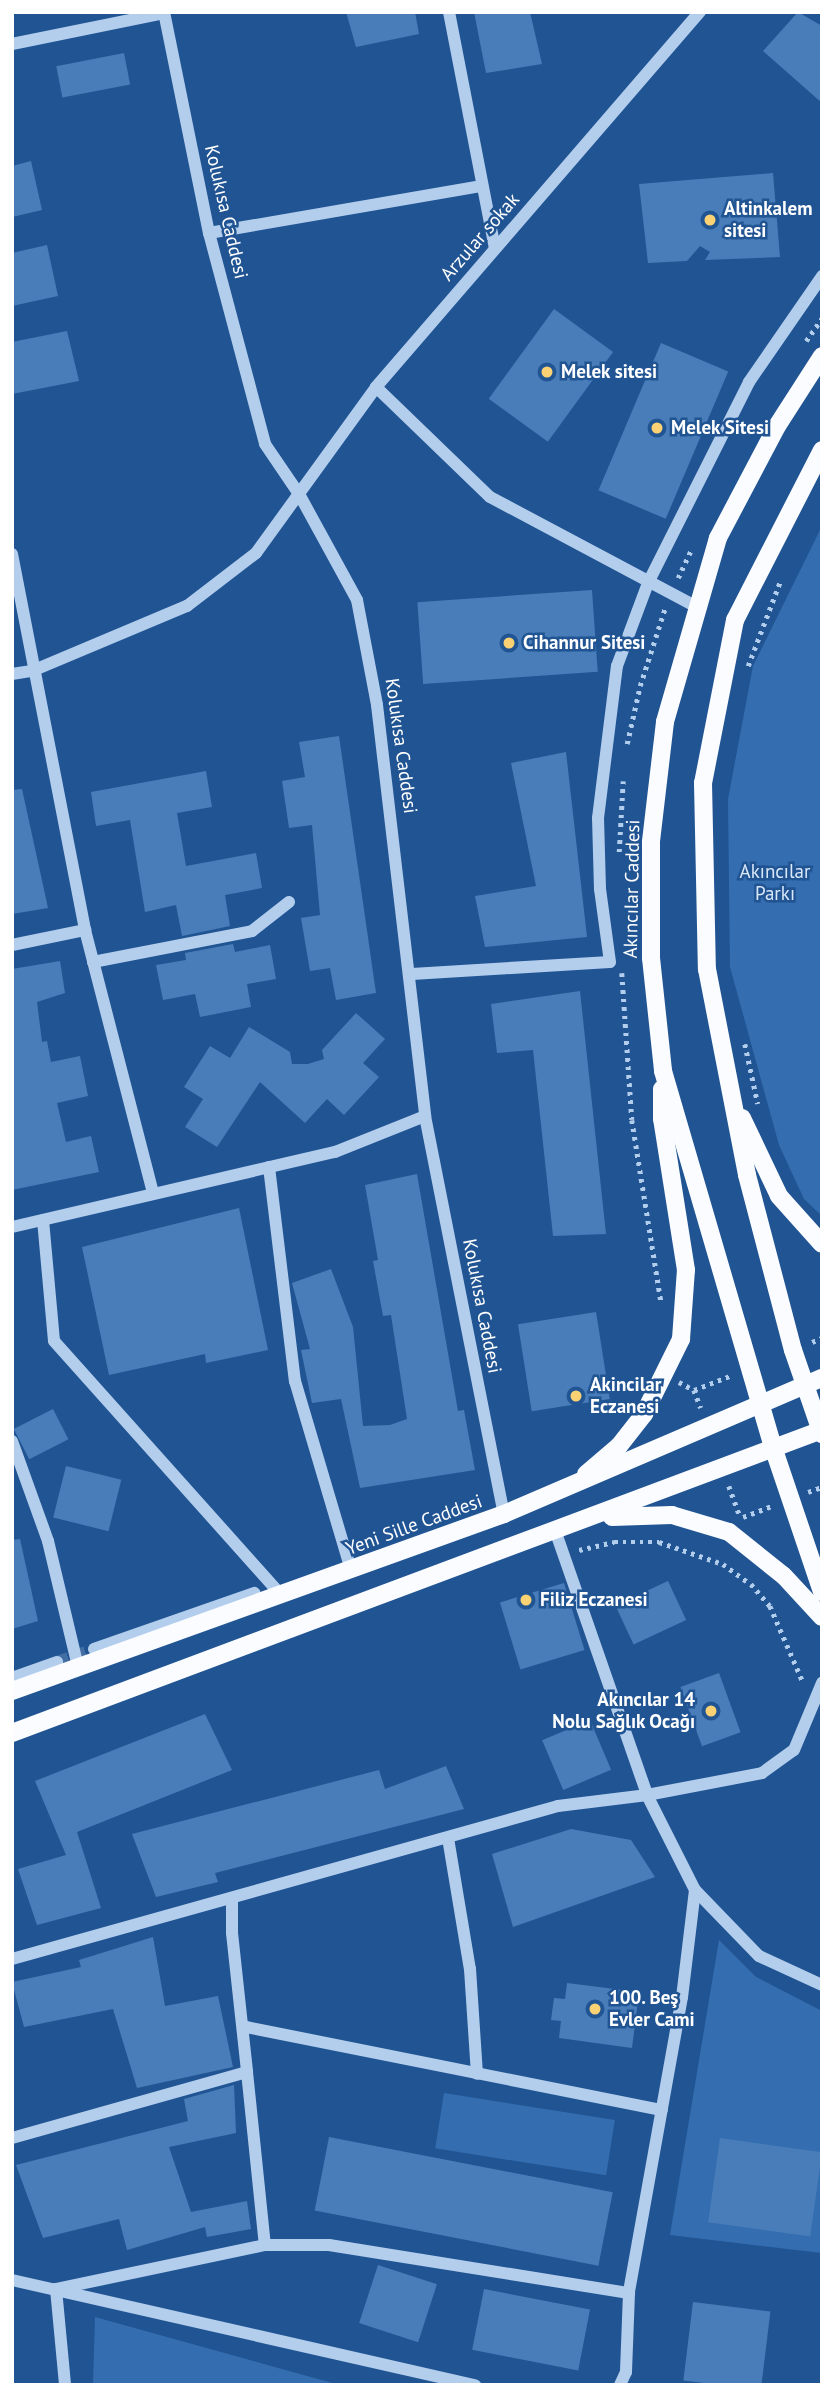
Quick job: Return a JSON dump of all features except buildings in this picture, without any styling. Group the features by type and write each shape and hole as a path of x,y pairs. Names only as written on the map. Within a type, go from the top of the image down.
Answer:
{"main road":[{"name":"Akıncılar Caddesi","path":"822,356 736,502 718,538 665,722 651,842 651,958 663,1071 774,1450 822,1592"},
{"path":"12,1733 556,1533 821,1432 804,1385 747,1175 707,969 704,783 735,620 822,450"},
{"path":"566,1490 619,1446 644,1414 681,1339 687,1270 662,1119 663,1071"},
{"path":"729,1090 779,1196 822,1244"},
{"name":"Yeni Sille Caddesi","path":"12,1691 504,1514 566,1490 822,1378"},
{"path":"595,1518 672,1515 729,1532 784,1576 822,1617"}],"street":[{"path":"449,12 495,249"},
{"name":"Arzular sokak","path":"12,674 32,671 187,606 256,553 376,387 700,12"},
{"path":"12,44 164,13"},
{"name":"Kolukısa Caddesi","path":"164,13 209,233 265,444 299,494 357,600 377,705 412,974 425,1116 504,1514"},
{"path":"209,233 482,186"},
{"path":"412,974 610,962 600,888 597,818 617,666 648,583 749,382 822,276"},
{"path":"376,387 490,497 697,607"},
{"path":"12,554 32,671 85,930 153,1193"},
{"path":"93,962 252,931 289,902"},
{"path":"12,946 85,930"},
{"path":"12,1227 335,1152 425,1116"},
{"path":"269,1167 295,1381 351,1570"},
{"path":"43,1220 54,1341 280,1594"},
{"path":"12,1441 48,1541 78,1667"},
{"path":"556,1533 647,1795 695,1890 759,1956 822,1985"},
{"path":"94,1649 254,1593"},
{"path":"12,1678 57,1662"},
{"path":"12,1959 232,1900 558,1806 647,1795 762,1773 794,1750 814,1708 822,1683"},
{"path":"449,1838 470,1969 477,2074"},
{"path":"620,2385 626,2372 629,2293 662,2110 695,1890"},
{"path":"232,1900 236,1979 246,2027 247,2072 265,2245"},
{"path":"246,2027 662,2110"},
{"path":"12,2138 247,2072"},
{"path":"56,2289 265,2245 329,2245 629,2293"},
{"path":"12,2280 475,2385"},
{"path":"56,2289 65,2385"}],"path":[{"path":"744,678 787,565"},
{"path":"743,1035 760,1111"},
{"path":"564,1554 614,1542 659,1542 723,1564 751,1584 770,1606 814,1708"}],"green space":[{"name":"Akıncılar Parkı","path":"822,526 822,1216 804,1199 779,1145 730,967 728,799 753,666"},
{"path":"719,1940 756,1977 822,2011 822,2253 670,2235"},
{"path":"444,2093 615,2120 606,2175 435,2148"},
{"path":"95,2317 336,2384 336,2385 93,2385"}],"tunnel":[{"path":"57,1662 94,1649"}],"place":[{"name":"Altinkalem sitesi","path":"710,220"},
{"name":"Melek sitesi","path":"547,372"},
{"name":"Melek Sitesi","path":"657,428"},
{"name":"Cihannur Sitesi","path":"509,643"},
{"name":"Akincilar Eczanesi","path":"576,1396"},
{"name":"Filiz Eczanesi","path":"526,1600"},
{"name":"Akıncılar 14 Nolu Sağlık Ocağı","path":"711,1711"},
{"name":"100. Beş Evler Cami","path":"595,2009"}]}
